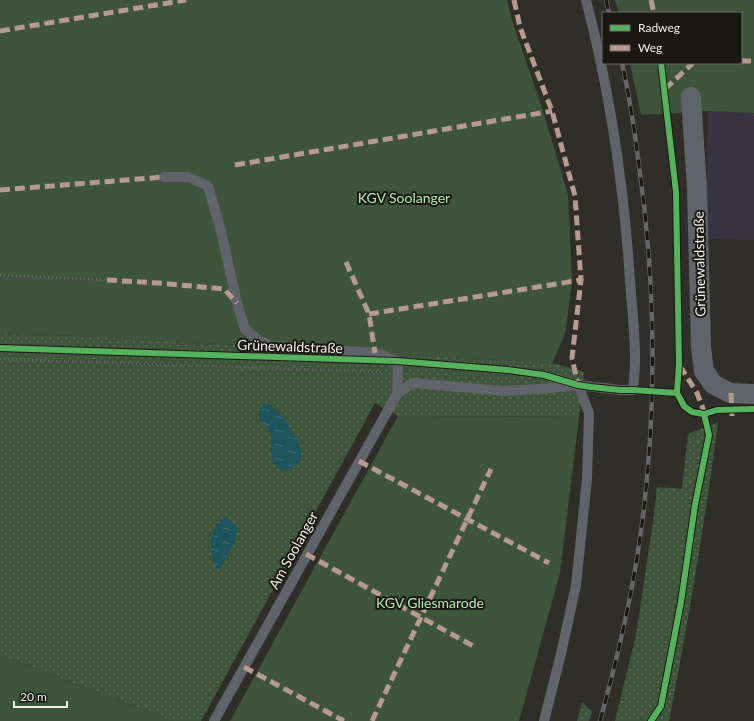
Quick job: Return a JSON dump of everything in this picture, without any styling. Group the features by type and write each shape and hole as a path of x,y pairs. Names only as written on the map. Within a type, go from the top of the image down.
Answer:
{"street":[{"name":"Grünewaldstraße","path":"691,97 697,189 701,347 704,371 713,384 730,393 754,394"}],"lane":[{"path":"397,394 413,383 504,391 578,385 633,390 635,360 628,240 621,178 600,56 586,0"},
{"path":"164,177 188,177 208,186 221,231 236,303 245,329 258,340 271,346 376,354 397,361 397,394"},
{"path":"544,721 561,654 576,585 586,487 589,413 578,385"},
{"name":"Am Soolanger","path":"214,721 397,394"}],"path":[{"path":"0,276 107,280"}],"shaded area":[{"path":"708,111 754,113 754,240 706,239"}],"green space":[{"name":"KGV Soolanger","path":"0,0 507,0 512,20 543,111 568,195 572,281 565,335 552,363 101,337 0,333"},
{"path":"615,0 754,0 754,113 708,111 641,115 630,64 742,64 742,12 619,12"},
{"path":"0,333 101,337 552,363 584,372 579,417 398,416 375,403 201,721 173,721 0,655","holes":["263,405 271,405 285,419 271,454 272,440"]},
{"name":"KGV Gliesmarode","path":"398,416 579,417 560,573 519,721 230,721"},
{"path":"718,422 696,572 669,721 615,721 636,635 657,487 682,489 688,434"},
{"path":"0,655 173,721 0,721"},
{"path":"582,702 592,712 589,721 577,721"}],"water":[{"path":"262,405 271,405 285,419 298,440 302,459 292,469 283,471 274,462 272,457 272,438 268,428 261,422 259,416"},
{"path":"224,517 231,520 237,529 235,541 220,569 216,569 211,548 212,535 218,523"}],"railway":[{"path":"606,0 609,12"},
{"path":"600,721 621,640 637,558 644,509 652,409 652,307 649,257 636,146 622,64"}],"marked path":[{"path":"0,31 186,0"},
{"path":"514,0 520,27 552,111 575,196 581,280 572,358 578,385"},
{"path":"651,0 654,12"},
{"path":"742,61 754,61"},
{"path":"665,89 692,64"},
{"path":"235,165 552,111"},
{"path":"0,190 164,177"},
{"path":"346,262 369,314 375,353"},
{"path":"107,280 224,289 237,303"},
{"path":"369,314 581,280"},
{"path":"680,366 697,393 705,414"},
{"path":"731,393 732,416"},
{"path":"359,461 549,563"},
{"path":"372,721 491,469"},
{"path":"306,554 475,647"},
{"path":"244,667 344,721"}],"cycle path":[{"path":"661,64 676,192 679,364 677,393 684,406 692,412 704,414 717,410 754,409"},
{"path":"0,348 397,361 508,370 544,375 578,385 591,387 677,393"},
{"path":"651,721 661,706 681,602 695,505 709,435 704,414"}]}
